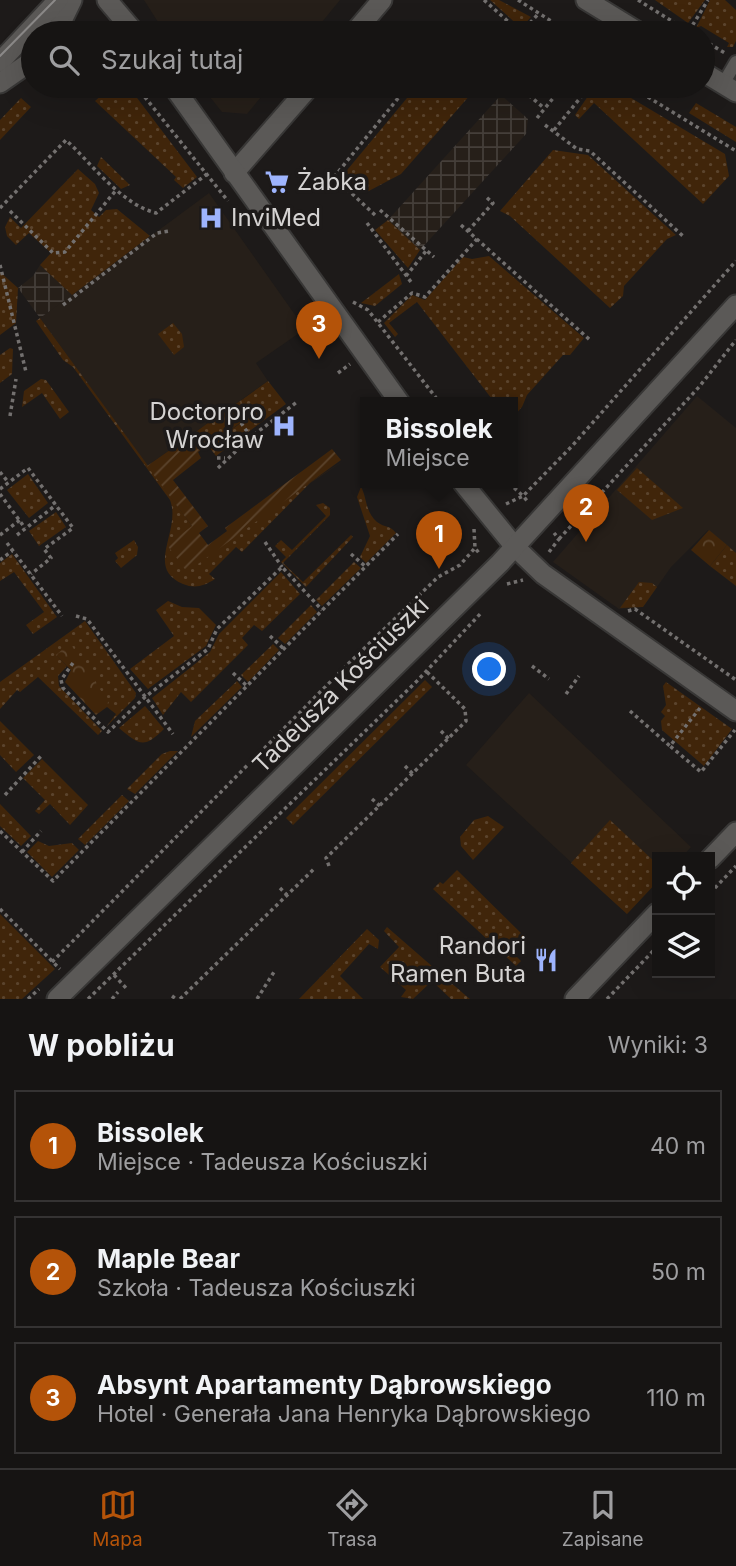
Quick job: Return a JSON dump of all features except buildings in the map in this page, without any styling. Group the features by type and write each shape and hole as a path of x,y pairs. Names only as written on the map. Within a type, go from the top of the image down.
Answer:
{"street":[{"path":"38,21 58,0"},
{"path":"62,21 72,0"},
{"path":"107,0 125,21"},
{"path":"365,21 383,0"},
{"path":"586,0 620,21"},
{"path":"0,62 21,40"},
{"path":"0,83 21,68"},
{"path":"181,98 396,397"},
{"path":"234,173 300,98"},
{"name":"Tadeusza Kościuszki","path":"51,992 515,548 736,305"},
{"path":"467,488 515,548 543,574 736,711"},
{"path":"715,854 736,832"},
{"path":"575,999 656,915"}],"lane":[{"path":"730,88 733,59"}],"path":[{"path":"484,0 508,21"},
{"path":"518,0 553,21"},
{"path":"638,0 671,21"},
{"path":"648,6 651,0"},
{"path":"697,21 708,0"},
{"path":"532,21 539,13"},
{"path":"715,48 733,59"},
{"path":"375,215 334,177 398,98"},
{"path":"532,98 544,108"},
{"path":"537,118 553,98"},
{"path":"554,130 580,98"},
{"path":"650,98 736,151"},
{"path":"545,125 577,149 590,151 684,237"},
{"path":"0,208 66,140 117,189 139,206 156,213 207,174"},
{"path":"10,211 53,253 65,252 117,189"},
{"path":"468,231 493,202 485,196"},
{"path":"380,210 433,257"},
{"path":"367,223 411,282"},
{"path":"461,225 590,340"},
{"path":"63,305 157,233 169,231"},
{"path":"378,321 412,293 425,297 477,239"},
{"path":"406,276 426,251"},
{"path":"504,505 523,496 572,446 736,261"},
{"path":"0,265 26,372"},
{"path":"368,310 435,397"},
{"path":"545,558 559,539 690,397 736,340"},
{"path":"338,373 352,363"},
{"path":"10,416 16,379"},
{"path":"218,468 225,458 298,402"},
{"path":"279,416 283,422"},
{"path":"241,423 251,437"},
{"path":"217,457 225,458"},
{"path":"0,489 27,468 73,528 44,549 51,558 31,574"},
{"path":"0,472 8,482"},
{"path":"514,488 531,505"},
{"path":"0,494 25,527"},
{"path":"17,535 56,505"},
{"path":"0,535 20,520"},
{"path":"478,524 474,527 475,548 479,553"},
{"path":"552,531 559,539"},
{"path":"0,831 53,881 398,534"},
{"path":"7,542 62,616"},
{"path":"265,542 282,567 322,611"},
{"path":"52,962 349,663 438,577 460,565 475,548"},
{"path":"0,560 13,550"},
{"path":"351,554 366,567"},
{"path":"74,663 63,674 63,688 108,732 145,697 208,649 218,629 282,567"},
{"path":"505,582 508,585 528,578"},
{"path":"88,999 426,671 488,606"},
{"path":"76,616 87,619 173,734"},
{"path":"270,636 284,649"},
{"path":"532,666 549,680"},
{"path":"329,866 326,858 449,739 468,715 426,671"},
{"path":"233,673 247,686"},
{"path":"566,694 579,676"},
{"path":"670,746 704,704"},
{"path":"630,711 701,772 736,728"},
{"path":"441,731 449,739"},
{"path":"5,795 42,755"},
{"path":"405,766 413,774"},
{"path":"372,799 380,806"},
{"path":"22,852 41,831"},
{"path":"337,834 343,841"},
{"path":"715,888 736,866"},
{"path":"176,998 215,965 315,868"},
{"path":"281,888 287,895"},
{"path":"0,909 60,970 52,977"},
{"path":"244,925 250,931"},
{"path":"607,999 652,952"},
{"path":"209,959 215,965"},
{"path":"257,999 274,971"},
{"path":"114,975 127,989"},
{"path":"28,999 51,992"},
{"path":"112,999 118,992"}],"shaded area":[{"path":"144,0 340,0 323,21 157,21"},
{"path":"211,98 260,98 247,114 222,112"},
{"path":"498,98 504,98 528,119 526,134 420,250 388,220"},
{"path":"209,193 305,329 256,363 268,381 147,466 40,318"},
{"path":"40,265 72,295 40,318 18,288 33,276"},
{"path":"697,396 736,428 736,553 708,530 671,567 643,607 619,609 553,562"},
{"path":"529,693 691,847 686,852 652,852 652,887 627,914 466,765"}],"green space":[{"path":"490,0 499,0 531,17 527,21 513,21"},
{"path":"655,0 705,0 689,21 685,21"},
{"path":"710,0 725,0 736,10 736,41 733,47 727,47 729,43 715,34 715,21 700,21"},
{"path":"21,98 31,107 0,140 0,120"},
{"path":"98,98 137,98 197,177 183,188 174,180 176,177 95,101"},
{"path":"407,98 468,98 401,174 365,193 343,175"},
{"path":"587,98 631,98 725,154 729,176 703,204 594,103 579,119 575,115"},
{"path":"696,103 736,127 736,142 689,113"},
{"path":"553,150 588,155 676,235 667,239 624,286 623,296 610,308 510,216 500,211"},
{"path":"101,157 130,185 121,189 97,166"},
{"path":"78,169 95,184 99,193 91,210 99,217 106,210 117,209 150,236 72,295 40,265 51,253 29,233 16,245 7,236 5,227 10,217 21,228"},
{"path":"388,220 420,250 408,268 375,230"},
{"path":"489,256 584,338 570,355 563,355 527,395 518,411 518,397 490,397 417,302 389,323 398,334 395,337 384,323 412,295 425,300 463,257 472,259"},
{"path":"0,272 18,288 16,323 0,335"},
{"path":"399,274 402,284 375,306 361,303"},
{"path":"40,318 192,526 187,571 283,500 343,461 310,483 242,552 236,547 209,574 215,579 199,586 183,584 172,577 166,568 166,547 172,524 170,500 73,367 63,360 36,321"},
{"path":"173,323 182,334 184,347 174,355 158,334"},
{"path":"10,348 13,349 12,374 0,383 0,355"},
{"path":"41,379 46,380 69,412 60,419 42,393 22,407 24,391"},
{"path":"268,381 286,404 216,456 197,431 219,415 231,430 253,414 243,399"},
{"path":"243,399 253,414 230,430 219,415"},
{"path":"197,431 208,445 198,452 201,458 173,480 208,526 199,533 208,545 227,531 225,528 332,449 341,460 187,572 167,545 192,526 147,466"},
{"path":"637,468 683,508 652,520 617,490"},
{"path":"28,474 48,503 29,518 7,490"},
{"path":"361,488 373,518 396,533 366,563 360,557 370,536 357,497"},
{"path":"323,503 330,508 330,515 283,563 303,582 351,535 353,537 306,587 281,562 286,557 275,546 281,540 292,550 326,516 316,505"},
{"path":"56,512 66,527 39,546 29,531"},
{"path":"709,530 727,545 710,566 691,550"},
{"path":"134,540 138,547 137,555 121,568 115,561 118,558 115,553"},
{"path":"727,545 736,553 736,586 710,566"},
{"path":"12,554 57,617 33,634 26,625 44,612 14,572 0,581 0,563"},
{"path":"354,562 361,568 322,606 316,600"},
{"path":"281,572 300,594 262,631 254,625 242,638 248,645 191,702 181,692 163,715 152,698 210,652 219,634"},
{"path":"639,582 652,583 657,587 643,607 620,608"},
{"path":"168,601 182,607 199,608 216,625 206,646 148,689 130,669 174,636 156,610"},
{"path":"311,605 317,612 285,644 278,638"},
{"path":"85,621 136,693 135,698 106,727 116,714 107,707 96,715 108,702 56,655 67,666 58,676 59,686 102,731 98,735 38,677 20,692 17,690 0,709 0,682"},
{"path":"70,643 109,703 96,715 65,682 71,670 56,655"},
{"path":"273,644 279,650 248,682 241,675"},
{"path":"425,680 432,687 293,825 286,818"},
{"path":"237,681 242,687 191,737 195,721"},
{"path":"666,682 732,729 704,766 662,730 661,721 665,716 661,712 666,705 663,686"},
{"path":"145,706 164,729 151,740 142,742 119,728"},
{"path":"0,721 34,755 16,772 0,755"},
{"path":"178,751 135,794 127,789 162,754"},
{"path":"42,759 88,805 70,825 50,804 39,814 35,811 45,800 23,778"},
{"path":"122,795 129,801 85,845 78,839"},
{"path":"0,804 31,836 21,846 0,826"},
{"path":"488,816 504,827 473,860 461,846 460,837 474,820"},
{"path":"610,820 652,859 652,887 627,914 571,863"},
{"path":"38,841 49,846 72,843 79,850 52,877 27,852"},
{"path":"457,870 524,936 510,950 521,961 516,966 433,889 440,882 443,884"},
{"path":"0,914 55,969 22,999 0,999"},
{"path":"387,927 470,999 451,999 432,981 413,999 401,997 406,990 380,967 399,947 384,931"},
{"path":"367,929 379,940 378,949 369,944 340,976 363,999 299,999"}],"tram line":[{"path":"34,21 55,0"},
{"path":"0,56 21,35"}],"place":[{"name":"Żabka","path":"277,182"},
{"name":"InviMed","path":"211,218"},
{"name":"Absynt Apartamenty Dąbrowskiego","path":"319,359"},
{"name":"Doctorpro Wrocław","path":"284,426"},
{"name":"Maple Bear","path":"586,542"},
{"name":"Bissolek","path":"439,569"},
{"name":"Randori Ramen Buta","path":"546,960"}]}
